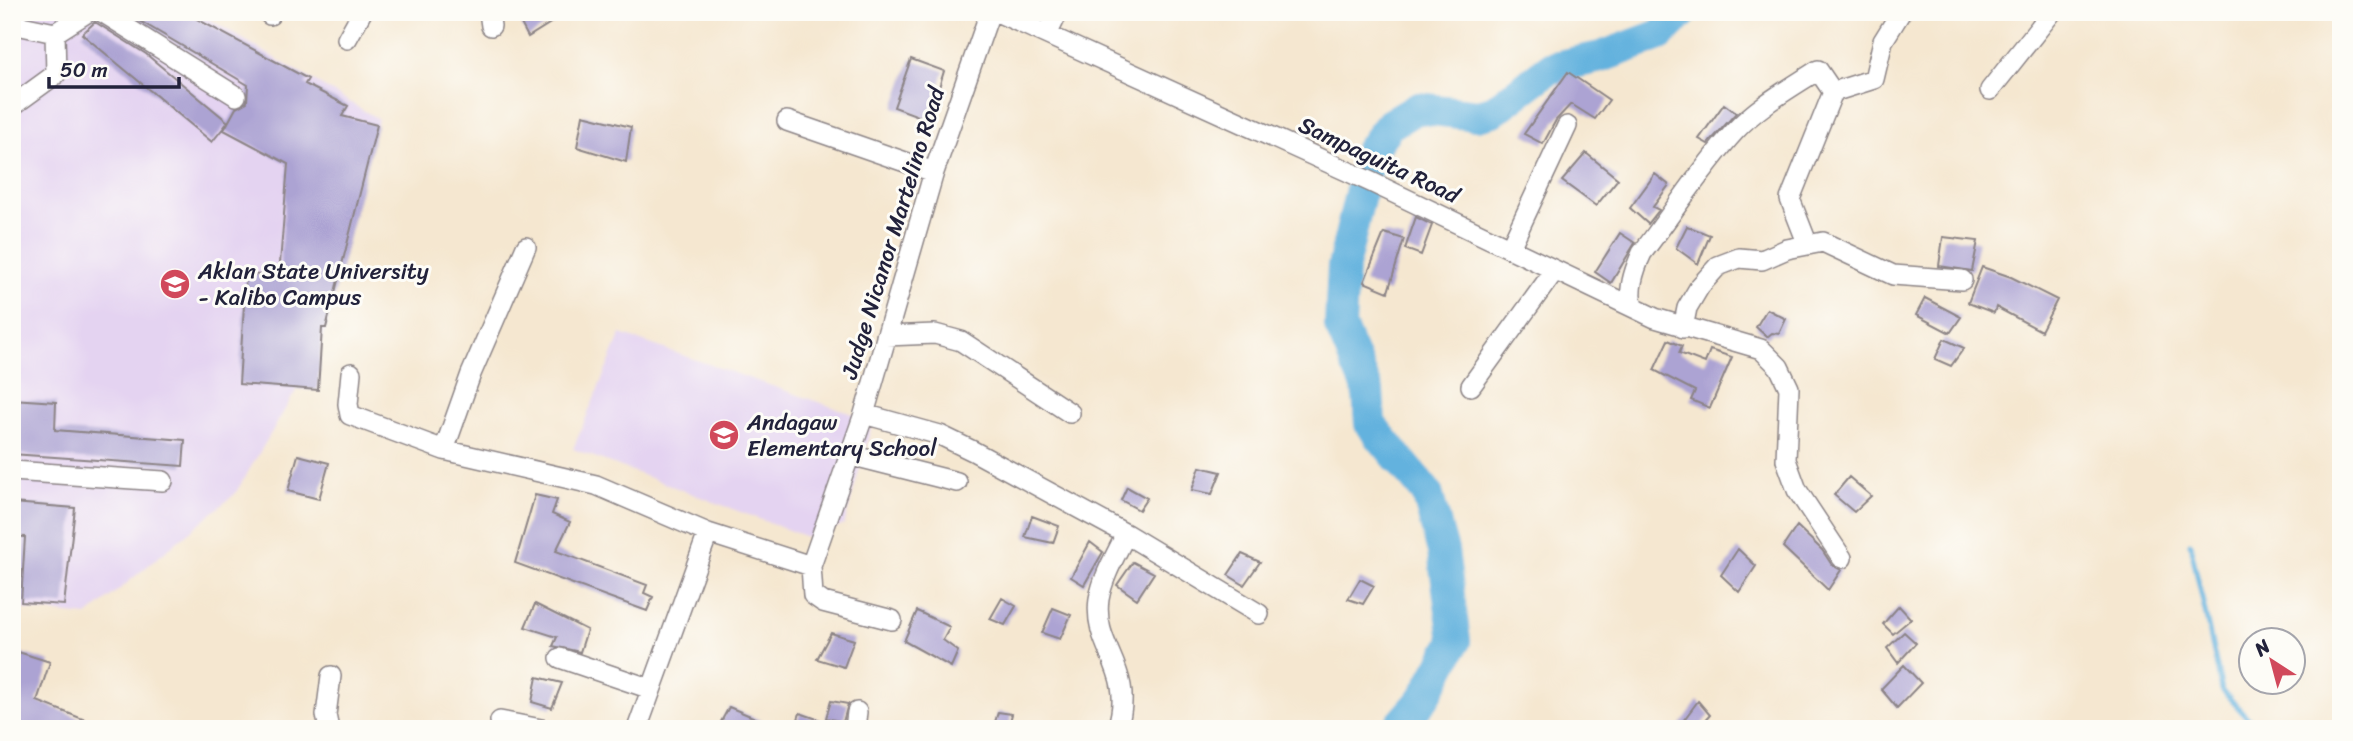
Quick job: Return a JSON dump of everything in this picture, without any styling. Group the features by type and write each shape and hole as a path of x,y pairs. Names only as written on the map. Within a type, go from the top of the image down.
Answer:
{"street":[{"path":"12,24 55,33 88,12"},
{"path":"102,12 236,96"},
{"path":"348,40 362,12"},
{"name":"Judge Nicanor Martelino Road","path":"811,566 864,414 934,172 990,12"},
{"name":"Sampaguita Road","path":"997,12 1363,179 1634,308 1683,328 1744,342 1761,349 1779,367 1789,388 1786,460 1797,489 1842,558"},
{"path":"1048,33 1058,12"},
{"path":"1833,92 1874,79 1882,41 1901,12"},
{"path":"1990,90 2052,12"},
{"path":"12,106 56,74 55,33"},
{"path":"1634,308 1630,299 1636,266 1642,253 1735,131 1769,100 1818,71 1833,92"},
{"path":"1808,245 1790,198 1833,92"},
{"path":"787,121 934,172"},
{"path":"1510,248 1567,126"},
{"path":"1683,328 1687,308 1700,286 1718,266 1739,258 1762,260 1787,249 1823,242 1893,275 1962,280"},
{"path":"444,450 471,374 526,247"},
{"path":"1471,386 1555,270"},
{"path":"886,337 936,334 961,341 1070,413"},
{"path":"352,373 348,404 350,415 444,450 596,485 708,533 811,566 813,595 823,602 892,620"},
{"path":"864,414 940,435 1126,534 1259,614"},
{"path":"850,455 957,482"},
{"path":"12,471 163,481"},
{"path":"637,729 708,533"},
{"path":"1118,729 1125,706 1123,684 1100,623 1099,600 1105,578 1126,534"},
{"path":"560,658 651,689"},
{"path":"329,729 326,715 331,676"},
{"path":"500,721 541,729"}],"shaded area":[{"name":"Aklan State University - Kalibo Campus","path":"12,12 197,12 378,119 321,347 318,390 297,389 235,494 87,616 12,608"},
{"name":"Andagaw Elementary School","path":"621,334 873,421 844,525 807,537 573,449"}],"building":[{"path":"125,12 184,12 308,79 305,84 348,106 342,116 377,125 326,328 322,328 318,390 239,384 246,274 279,276 288,164 224,130 236,108 247,102 248,85"},
{"path":"515,12 568,12 528,37"},
{"path":"95,22 146,54 228,122 212,142 82,34"},
{"path":"911,59 944,71 929,120 894,107"},
{"path":"1568,72 1609,100 1595,119 1571,104 1556,120 1543,144 1524,134"},
{"path":"1724,104 1736,113 1708,144 1699,139"},
{"path":"583,115 631,127 626,162 577,147"},
{"path":"1586,153 1618,179 1596,206 1562,181"},
{"path":"1655,174 1669,185 1653,207 1659,210 1648,224 1630,208"},
{"path":"1416,217 1432,225 1421,255 1405,249"},
{"path":"1687,226 1710,235 1698,264 1676,248"},
{"path":"1384,233 1404,239 1388,292 1364,282"},
{"path":"1620,233 1635,243 1611,283 1595,272"},
{"path":"1943,237 1978,241 1972,271 1939,266"},
{"path":"1982,267 2011,277 2057,300 2041,331 1996,307 1994,313 1968,303"},
{"path":"1925,298 1961,317 1950,333 1916,315"},
{"path":"1767,309 1786,319 1779,334 1772,333 1767,337 1756,327"},
{"path":"1944,339 1964,348 1951,366 1935,359"},
{"path":"1668,340 1682,346 1679,353 1705,363 1710,350 1732,357 1710,408 1691,400 1695,391 1654,370"},
{"path":"12,399 56,402 55,430 185,440 183,466 12,454"},
{"path":"298,455 329,463 319,499 288,491"},
{"path":"1200,467 1221,472 1212,494 1192,490"},
{"path":"1849,477 1871,496 1854,512 1834,495"},
{"path":"1127,487 1147,498 1139,510 1121,500"},
{"path":"535,495 557,500 552,514 570,522 556,551 647,585 644,593 653,597 647,611 515,563"},
{"path":"12,503 75,508 64,605 21,602 25,537 12,536"},
{"path":"1032,516 1059,526 1053,543 1025,537"},
{"path":"1797,526 1822,550 1832,565 1841,570 1828,590 1783,547"},
{"path":"1090,542 1103,552 1084,585 1071,577"},
{"path":"1738,549 1756,566 1739,592 1721,575"},
{"path":"1242,554 1260,562 1244,585 1228,575"},
{"path":"1133,562 1154,573 1137,599 1117,585"},
{"path":"1360,579 1374,586 1363,604 1348,599"},
{"path":"1002,598 1016,606 1005,625 990,619"},
{"path":"535,604 587,630 580,652 553,646 557,637 525,627"},
{"path":"1899,606 1911,619 1893,634 1883,624"},
{"path":"1053,608 1071,615 1060,639 1042,633"},
{"path":"917,611 950,627 943,640 958,651 951,667 904,641"},
{"path":"1904,632 1916,643 1898,663 1887,648"},
{"path":"831,633 854,640 844,667 817,659"},
{"path":"12,650 50,662 37,701 108,729 12,729"},
{"path":"1904,665 1921,683 1897,708 1881,689"},
{"path":"537,677 562,683 552,708 532,702"},
{"path":"831,701 848,704 843,722 826,718"},
{"path":"1698,701 1710,715 1698,729 1677,729"},
{"path":"729,707 781,729 717,729"},
{"path":"998,712 1012,714 1008,729 993,729"},
{"path":"800,713 840,727 840,729 795,729"}],"waterway":[{"path":"1397,729 1424,698 1455,641 1443,551 1427,493 1370,424 1368,391 1340,326 1343,267 1370,151 1389,125 1417,108 1477,115 1493,111 1550,68 1601,57 1660,35 1683,12"},
{"path":"2190,543 2222,690 2258,729"}],"place":[{"name":"Aklan State University - Kalibo Campus","path":"175,284"},
{"name":"Andagaw Elementary School","path":"724,435"}]}
